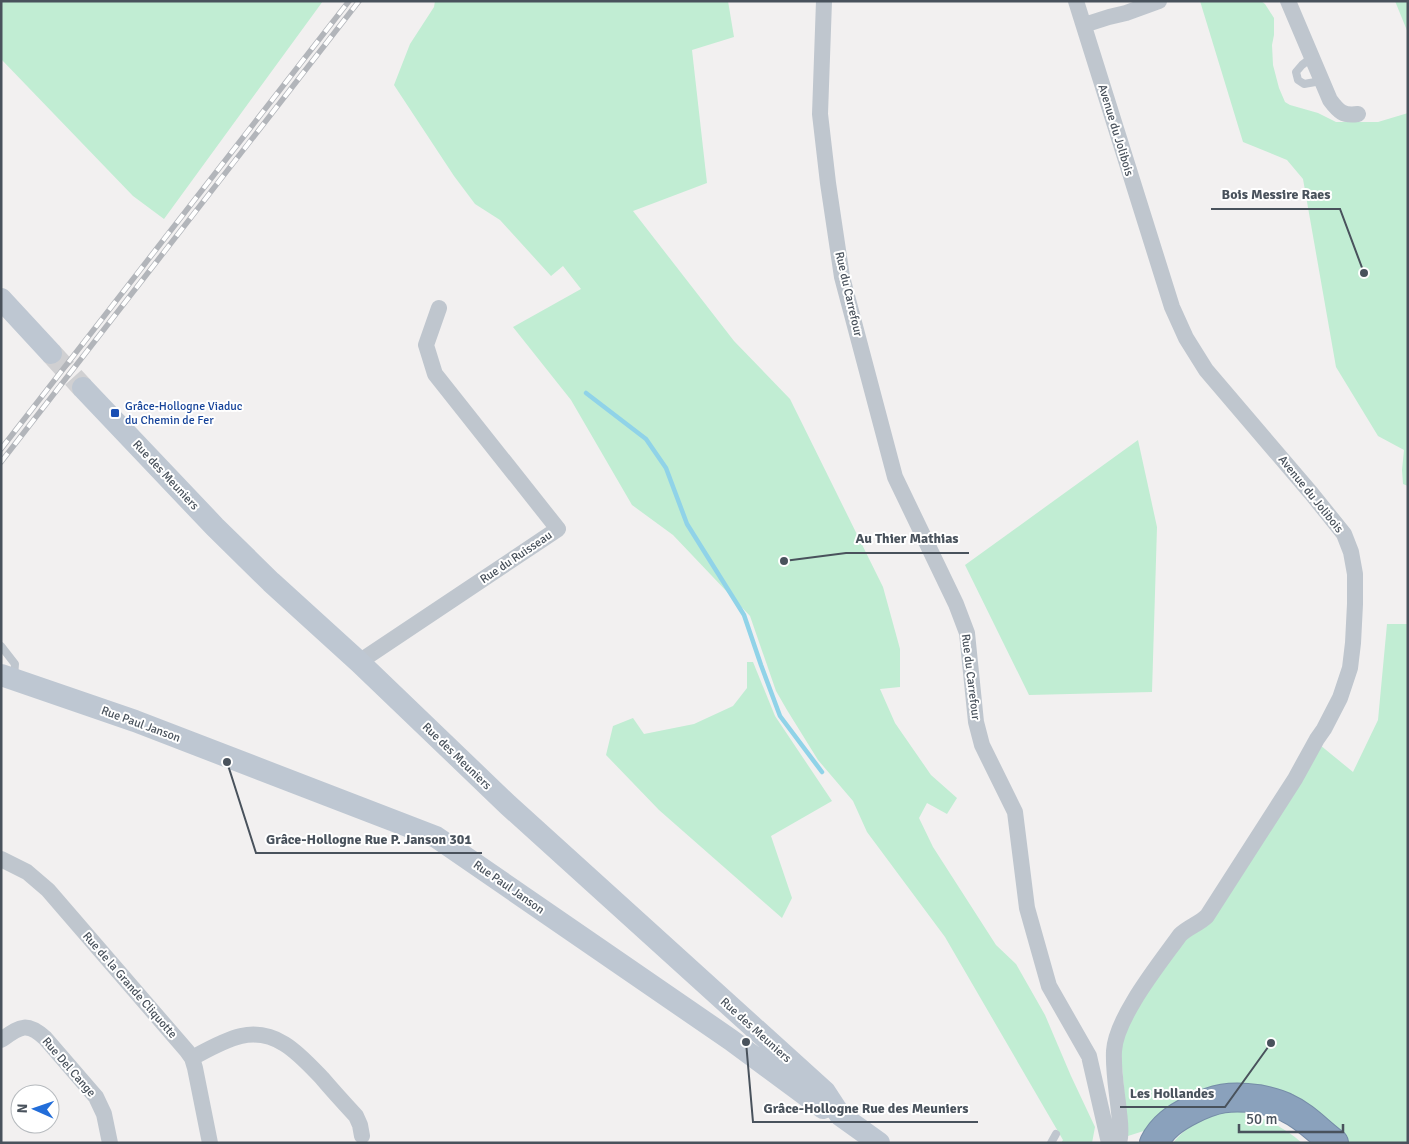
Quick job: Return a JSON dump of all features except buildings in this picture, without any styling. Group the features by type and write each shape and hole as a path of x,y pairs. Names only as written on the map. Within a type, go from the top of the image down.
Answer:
{"highway":[{"path":"1154,1143 1159,1133 1181,1114 1207,1102 1240,1096 1273,1102 1288,1108 1304,1118 1334,1143"},
{"path":"1165,1143 1185,1122 1210,1110 1225,1106 1241,1105 1257,1106 1272,1110 1289,1119 1316,1143"}],"street":[{"name":"Rue du Carrefour","path":"824,1 820,114 842,277 895,477 956,604 967,633 976,722 982,745 1015,812 1027,908 1049,986 1089,1056 1108,1143"},
{"name":"Avenue du Jolibois","path":"1076,1 1172,308 1186,338 1206,370 1344,534 1353,561 1355,589 1355,622 1350,668 1340,698 1330,718 1273,814 1207,916 1180,935 1133,1001 1119,1032 1114,1050 1120,1118 1119,1143"},
{"path":"1084,25 1159,1"},
{"path":"1288,1 1330,100 1346,115 1358,114"},
{"path":"1,299 51,353"},
{"name":"Rue du Ruisseau","path":"359,662 558,529 435,374 426,345 439,308"},
{"name":"Rue des Meuniers","path":"83,388 215,527 271,582 359,662 508,805 825,1092 840,1115"},
{"name":"Rue Paul Janson","path":"8,678 135,721 436,837 714,1029 831,1113 840,1115"},
{"name":"Rue de la Grande Cliquotte","path":"1,859 27,872 48,890 192,1058 210,1143"},
{"name":"Rue Del Cange","path":"1,1040 23,1027 39,1032 96,1097 104,1114 110,1143"},
{"path":"192,1058 240,1036 254,1035 278,1040 298,1053 356,1116 362,1136"},
{"path":"840,1115 879,1143"}],"lane":[{"path":"1,646 15,664 8,678"},
{"path":"1051,1143 1056,1134"}],"green space":[{"path":"1,1 323,1 164,219 133,196 1,59"},
{"path":"435,1 728,1 734,37 692,50 707,183 633,211 734,341 790,399 883,587 900,649 900,687 880,689 895,723 931,775 957,798 947,814 927,803 919,818 933,847 996,945 1016,964 1045,1015 1095,1127 1092,1143 1061,1143 1063,1140 945,937 867,832 853,801 818,760 787,710 776,691 750,616 673,535 632,505 571,400 513,327 581,289 563,266 551,276 500,220 475,204 454,176 394,85 410,44 434,7"},
{"path":"1200,1 1261,1 1265,4 1274,18 1273,65 1279,88 1285,102 1290,105 1318,113 1336,122 1378,122 1408,113 1408,486 1403,484 1404,450 1378,436 1336,367 1303,179 1287,160 1243,142"},
{"path":"1395,1 1408,1 1408,33"},
{"path":"1138,440 1157,527 1152,692 1029,695 965,565"},
{"path":"1387,624 1408,624 1408,1143 1347,1143 1277,1096 1128,1136 1120,1043 1128,1020 1320,745 1353,772 1378,720"},
{"path":"747,662 753,662 775,716 832,801 771,836 792,898 782,918 659,810 606,755 613,726 633,718 644,734 694,724 733,706 747,688"},
{"path":"1242,1112 1274,1124 1289,1132 1302,1143 1173,1143 1188,1128 1207,1117 1221,1113"}],"waterway":[{"path":"586,393 646,439 666,468 687,524 744,615 780,716 822,772"}],"tunnel":[{"path":"51,353 83,388"}],"railway":[{"path":"1,449 349,1"},
{"path":"1,462 359,1"}],"place":[{"name":"Bois Messire Raes","path":"1364,273"},
{"name":"Grâce-Hollogne Viaduc du Chemin de Fer","path":"115,413"},
{"name":"Au Thier Mathias","path":"784,561"},
{"name":"Grâce-Hollogne Rue P. Janson 301","path":"227,762"},
{"name":"Grâce-Hollogne Rue des Meuniers","path":"746,1042"},
{"name":"Les Hollandes","path":"1271,1043"}]}
